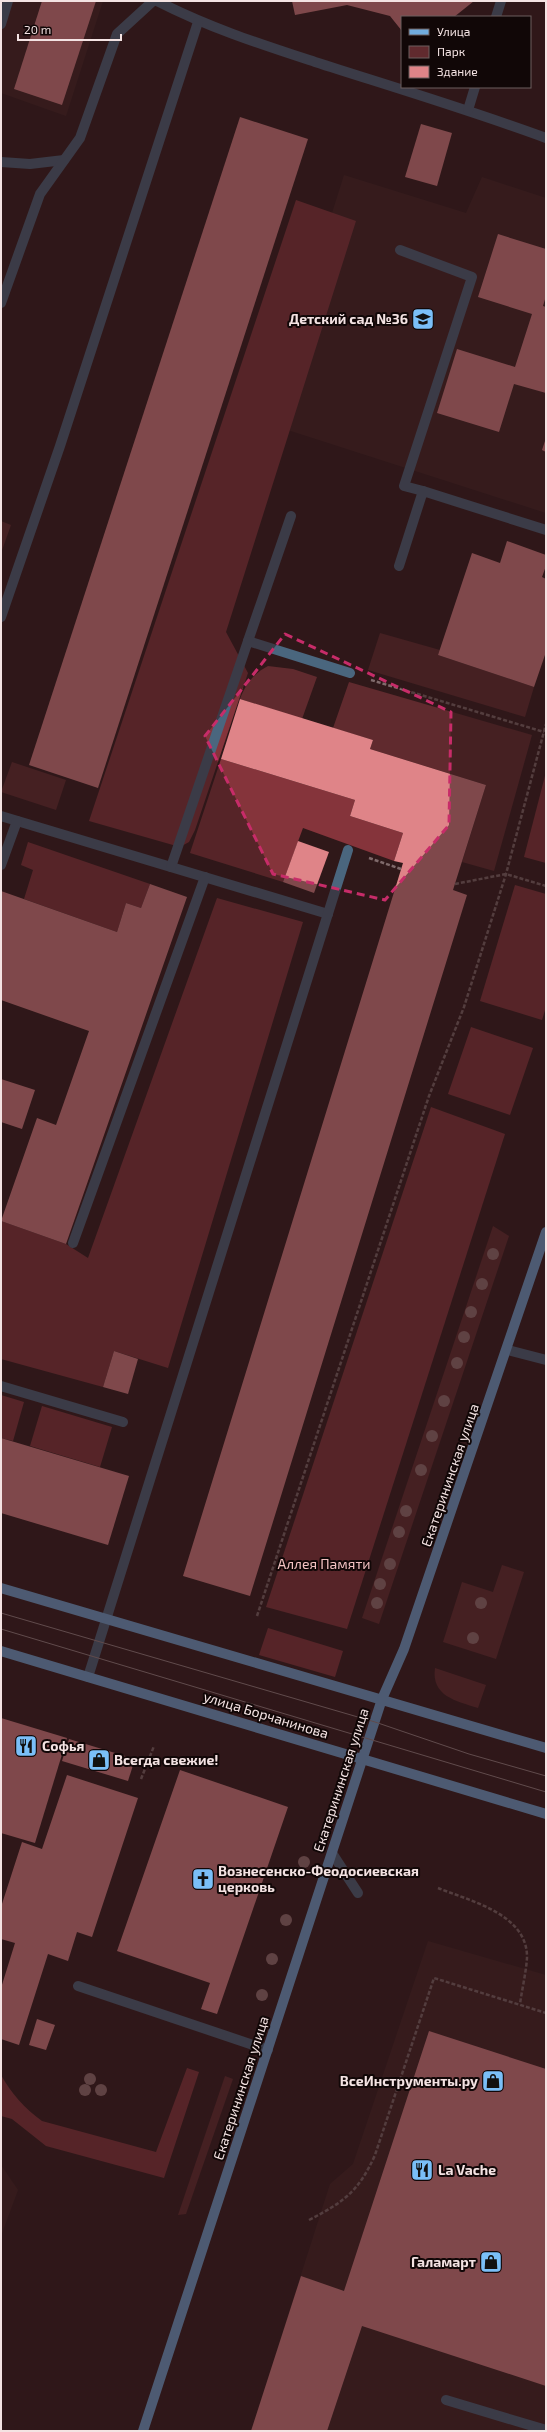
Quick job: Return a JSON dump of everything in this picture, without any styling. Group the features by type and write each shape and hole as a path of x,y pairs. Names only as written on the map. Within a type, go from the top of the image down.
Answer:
{"main road":[{"name":"Екатерининская улица","path":"143,2431 382,1699 404,1649 543,1249 546,1232"},
{"path":"1,1588 382,1699 478,1730 546,1748"},
{"name":"улица Борчанинова","path":"1,1651 546,1814"}],"lane":[{"path":"1,24 8,1"},
{"path":"1,303 40,194 80,138 117,34 153,1"},
{"path":"157,1 198,22 371,80 468,110 546,138"},
{"path":"496,16 501,1"},
{"path":"1,617 65,431 198,22"},
{"path":"468,110 475,88"},
{"path":"1,162 30,164 64,160"},
{"path":"400,250 472,276 404,486 546,530"},
{"path":"398,566 422,491"},
{"path":"171,867 291,516"},
{"path":"248,642 350,673"},
{"path":"1,816 328,914"},
{"path":"1,865 17,821"},
{"path":"88,1677 348,850"},
{"path":"73,1243 205,877"},
{"path":"508,1350 546,1360"},
{"path":"1,1386 123,1422"},
{"path":"332,1853 358,1893"},
{"path":"78,1986 268,2050"},
{"path":"446,2400 546,2430"}],"path":[{"path":"350,673 544,732"},
{"path":"257,1616 429,1096 464,1007 506,874 546,724"},
{"path":"348,850 401,869"},
{"path":"455,884 506,874 546,886"},
{"path":"141,1779 154,1746"},
{"path":"438,1888 490,1909 502,1916 519,1934 527,1957 520,2004"},
{"path":"309,2220 345,2199 368,2171 375,2155 434,1978 546,2013"}],"highlighted area":[{"path":"285,634 451,712 449,825 385,900 273,874 205,736"}],"shaded area":[{"path":"1,1 103,1 66,116 1,93"},
{"name":"Детский сад №36","path":"344,175 466,213 482,177 546,198 546,513 266,423"},
{"path":"428,1941 546,1975 546,2431 251,2431 330,2184 353,2164"},
{"path":"1,2165 18,2190 1,2236"}],"green space":[{"path":"296,200 356,221 226,632 248,673 195,830 189,842 180,847 89,821"},
{"path":"1,521 11,525 1,553"},
{"path":"380,633 440,650 438,655 534,687 525,717 368,670"},
{"path":"268,666 293,669 317,677 302,719 240,699 251,680 258,672"},
{"path":"349,682 532,735 494,871 462,862 486,785 370,749 373,740 333,728"},
{"path":"221,759 355,800 350,816 403,833 394,861 303,828 283,882 190,853"},
{"path":"12,762 66,780 56,810 1,792"},
{"path":"546,772 546,863 524,857"},
{"path":"28,842 150,884 141,908 126,903 117,932 24,899 33,870 21,865"},
{"path":"515,885 546,894 546,1007 542,1020 480,1001"},
{"path":"217,898 303,922 168,1368 114,1351 103,1387 1,1359 1,1221 66,1244 88,1258"},
{"path":"471,1027 533,1048 510,1115 448,1094"},
{"name":"Аллея Памяти","path":"431,1107 505,1134 347,1629 266,1607"},
{"path":"493,1226 509,1236 379,1624 362,1618"},
{"path":"1,1395 24,1402 13,1441 1,1438"},
{"path":"42,1406 112,1427 100,1467 30,1446"},
{"path":"502,1565 524,1572 496,1659 443,1642 462,1582 493,1592"},
{"path":"268,1628 343,1651 335,1677 259,1655"},
{"path":"435,1668 486,1685 478,1708 454,1700 441,1691 437,1685"},
{"path":"187,2068 199,2072 164,2178 46,2146 12,2119 1,2116 1,2075 19,2100 42,2121 156,2152"},
{"path":"225,2076 233,2079 186,2214 178,2215"}],"building":[{"path":"42,1 96,1 62,105 14,89"},
{"path":"292,1 474,1 455,16 401,16 401,30 390,16 347,5 295,15"},
{"path":"240,117 308,139 98,788 29,765"},
{"path":"421,124 452,133 437,186 405,177"},
{"path":"498,234 546,249 546,296 543,306 546,307 546,393 514,384 499,432 437,413 457,349 515,367 532,314 478,297"},
{"path":"546,438 546,452 542,450"},
{"path":"507,541 546,555 546,566 542,577 546,579 546,652 534,687 438,655 472,553 500,563"},
{"path":"240,699 373,740 370,749 486,785 453,890 467,895 250,1596 183,1576 403,863 394,861 403,833 350,816 355,800 221,759"},
{"path":"298,841 329,852 314,893 283,882"},
{"path":"150,884 187,897 66,1244 1,1221 37,1118 56,1125 89,1031 1,1000 1,891 117,932 126,903 141,908"},
{"path":"1,1079 35,1090 22,1129 1,1122"},
{"path":"114,1351 138,1359 128,1394 103,1387"},
{"path":"1,1438 129,1476 108,1545 1,1513"},
{"path":"1,1718 67,1738 35,1843 1,1833"},
{"name":"Всегда свежие!","path":"69,1739 135,1759 128,1781 62,1761"},
{"name":"Вознесенско-Феодосиевская церковь","path":"180,1770 288,1807 217,2014 201,2009 210,1983 117,1951"},
{"path":"67,1775 138,1798 92,1937 77,1932 68,1961 48,1954 19,2045 1,2039 1,1988 15,1943 1,1939 1,1907 22,1842 42,1849"},
{"path":"37,2019 55,2025 46,2050 29,2045"},
{"path":"429,2031 546,2069 546,2386 362,2326 327,2431 251,2431 301,2276 344,2291"}],"tram line":[{"path":"1,1613 375,1722 469,1754 546,1776"},
{"path":"1,1629 546,1792"}],"place":[{"name":"Детский сад №36","path":"423,319"},
{"name":"Софья","path":"26,1746"},
{"name":"Всегда свежие!","path":"99,1760"},
{"name":"Вознесенско-Феодосиевская церковь","path":"203,1879"},
{"name":"ВсеИнструменты.ру","path":"493,2081"},
{"name":"La Vache","path":"422,2170"},
{"name":"Галамарт","path":"491,2262"}]}
